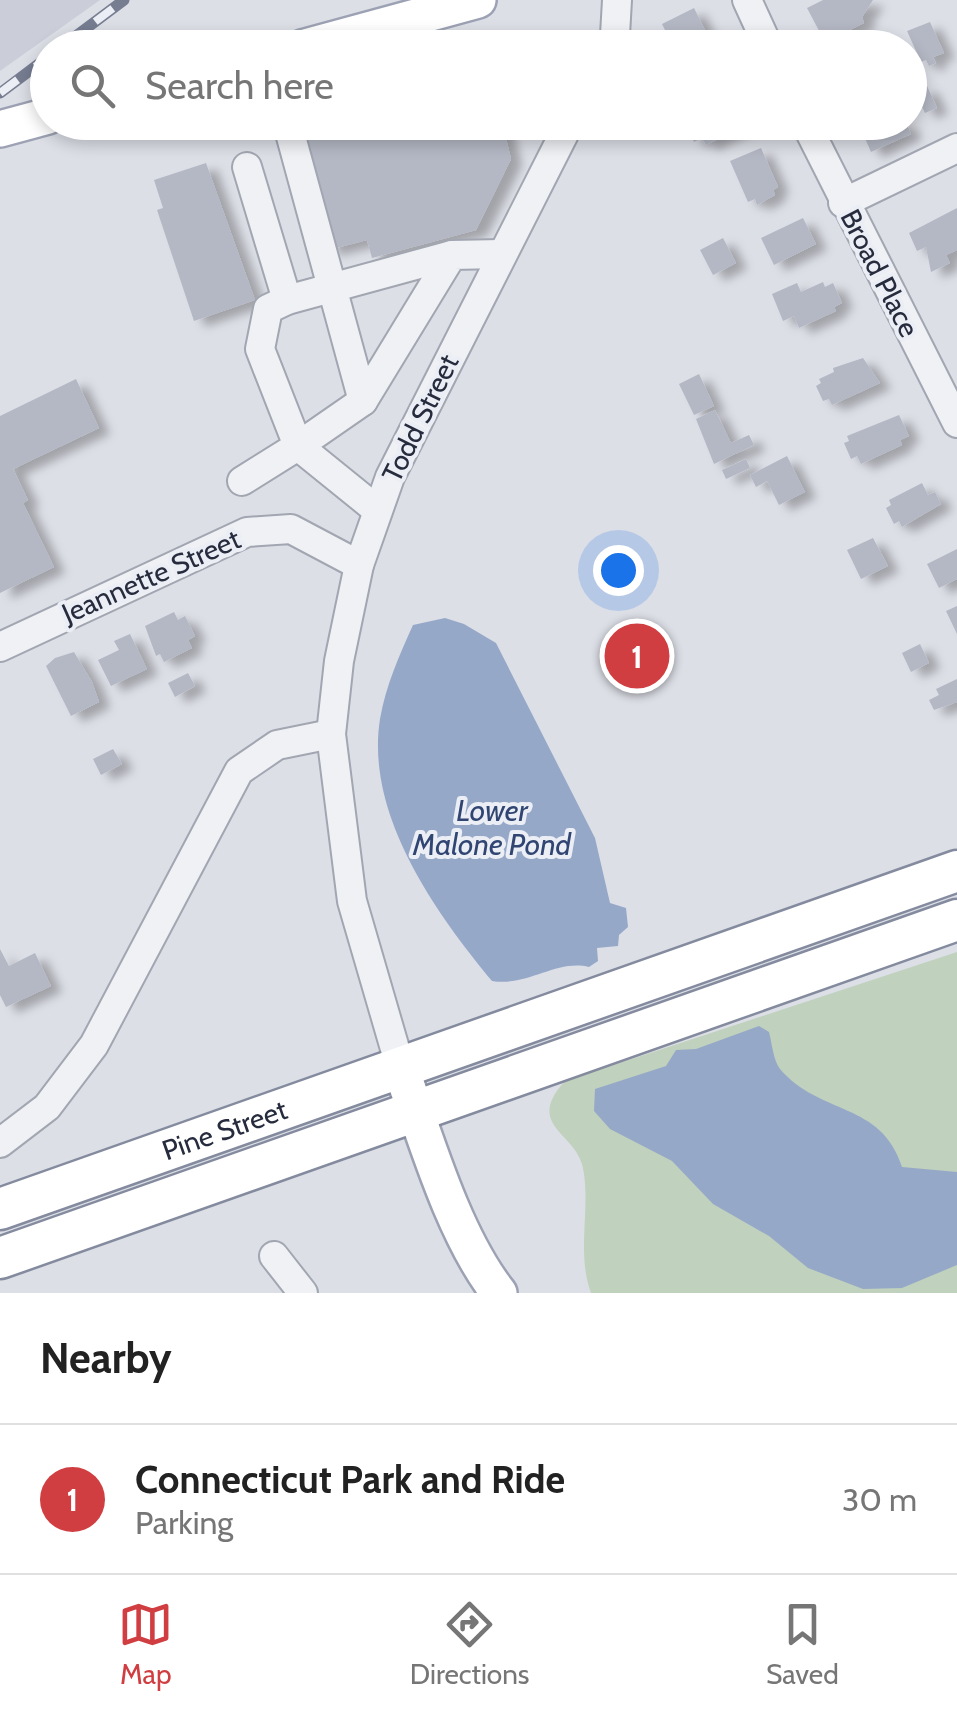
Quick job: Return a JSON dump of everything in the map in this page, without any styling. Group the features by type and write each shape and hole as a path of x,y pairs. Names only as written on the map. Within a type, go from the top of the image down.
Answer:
{"highway":[{"name":"Pine Street","path":"0,1210 957,871"},
{"name":"Pine Street","path":"0,1258 957,920"}],"main road":[{"path":"368,30 478,0"},
{"path":"0,129 30,121"},
{"path":"400,1066 485,1276 499,1293"}],"street":[{"path":"615,30 617,0"},
{"path":"747,0 761,30"},
{"path":"291,140 363,401"},
{"name":"Todd Street","path":"400,1066 352,901 331,734 339,661 359,565 377,510 420,413 561,140"},
{"name":"Broad Place","path":"813,140 957,423"},
{"path":"843,203 957,148"},
{"path":"247,167 286,300"},
{"path":"377,510 298,446 260,349 268,309 330,285 452,255 502,254"},
{"path":"242,482 363,401 452,255"},
{"name":"Jeannette Street","path":"0,647 248,532 291,529 359,565"},
{"path":"0,1143 47,1107 94,1045 239,771 277,744 331,734"},
{"path":"274,1256 303,1293"}],"shaded area":[{"path":"0,0 100,0 58,30 30,30 30,50 0,71"}],"green space":[{"path":"957,952 957,1293 591,1293 585,1262 583,1168 579,1156 551,1119 554,1096 565,1081"}],"water":[{"name":"Lower Malone Pond","path":"445,618 496,643 595,838 610,903 626,908 628,927 619,935 618,946 597,948 598,961 589,967 565,967 518,980 492,981 428,893 394,825 378,755 383,706 413,625"},
{"path":"759,1026 769,1032 780,1069 813,1095 880,1130 902,1167 957,1172 957,1265 902,1288 863,1289 808,1268 769,1236 713,1204 672,1161 610,1129 594,1111 595,1089 666,1066 676,1050 696,1049"}],"building":[{"path":"823,0 873,0 862,17 864,23 850,30 819,30 807,8"},
{"path":"694,8 705,30 665,30 662,24"},
{"path":"930,22 944,53 933,57 936,63 929,66 927,62 927,30 910,30"},
{"path":"927,86 937,108 927,112"},
{"path":"300,140 506,140 511,159 476,230 372,258 367,240 328,250"},
{"path":"866,140 898,140 871,152"},
{"path":"761,148 778,187 773,190 775,195 757,205 755,199 748,202 730,161"},
{"path":"206,163 255,300 194,321 157,210 163,208 154,180"},
{"path":"957,208 957,250 946,255 950,263 931,272 926,247 917,251 909,233"},
{"path":"803,218 816,244 774,265 761,238"},
{"path":"723,238 736,263 713,275 700,250"},
{"path":"823,282 825,287 833,283 842,303 834,307 836,311 799,328 794,316 783,321 772,294 797,283 801,292"},
{"path":"863,358 880,383 832,405 829,399 823,401 816,386 821,383 819,379 834,372 833,368"},
{"path":"699,374 714,406 694,415 679,384"},
{"path":"76,379 99,428 13,469 28,500 23,503 54,567 0,593 0,416"},
{"path":"715,410 731,443 749,435 754,445 714,464 696,419"},
{"path":"899,415 909,436 900,440 902,445 861,464 857,456 851,459 844,443 849,441 847,436"},
{"path":"787,456 805,492 779,505 767,481 756,487 750,475"},
{"path":"746,459 750,468 726,479 722,470"},
{"path":"922,483 928,495 935,492 941,504 902,527 899,521 894,524 886,508 891,505 889,500"},
{"path":"873,538 888,566 861,579 847,550"},
{"path":"957,549 957,579 939,588 927,564"},
{"path":"957,606 957,634 946,611"},
{"path":"174,612 178,620 185,616 195,636 188,640 192,648 164,662 160,654 156,656 145,626"},
{"path":"130,634 147,669 111,686 98,660 119,650 114,641"},
{"path":"920,644 929,663 911,672 902,653"},
{"path":"74,652 99,702 71,716 46,666 55,658"},
{"path":"188,673 195,686 175,697 168,683"},
{"path":"957,679 957,702 934,710 929,700 939,695 936,689"},
{"path":"113,749 122,764 101,775 93,759"},
{"path":"0,949 9,966 35,953 51,986 6,1007 0,995"}],"railway":[{"path":"84,30 124,0"},
{"path":"0,93 30,70"}],"place":[{"name":"Connecticut Park and Ride","path":"637,656"}]}
